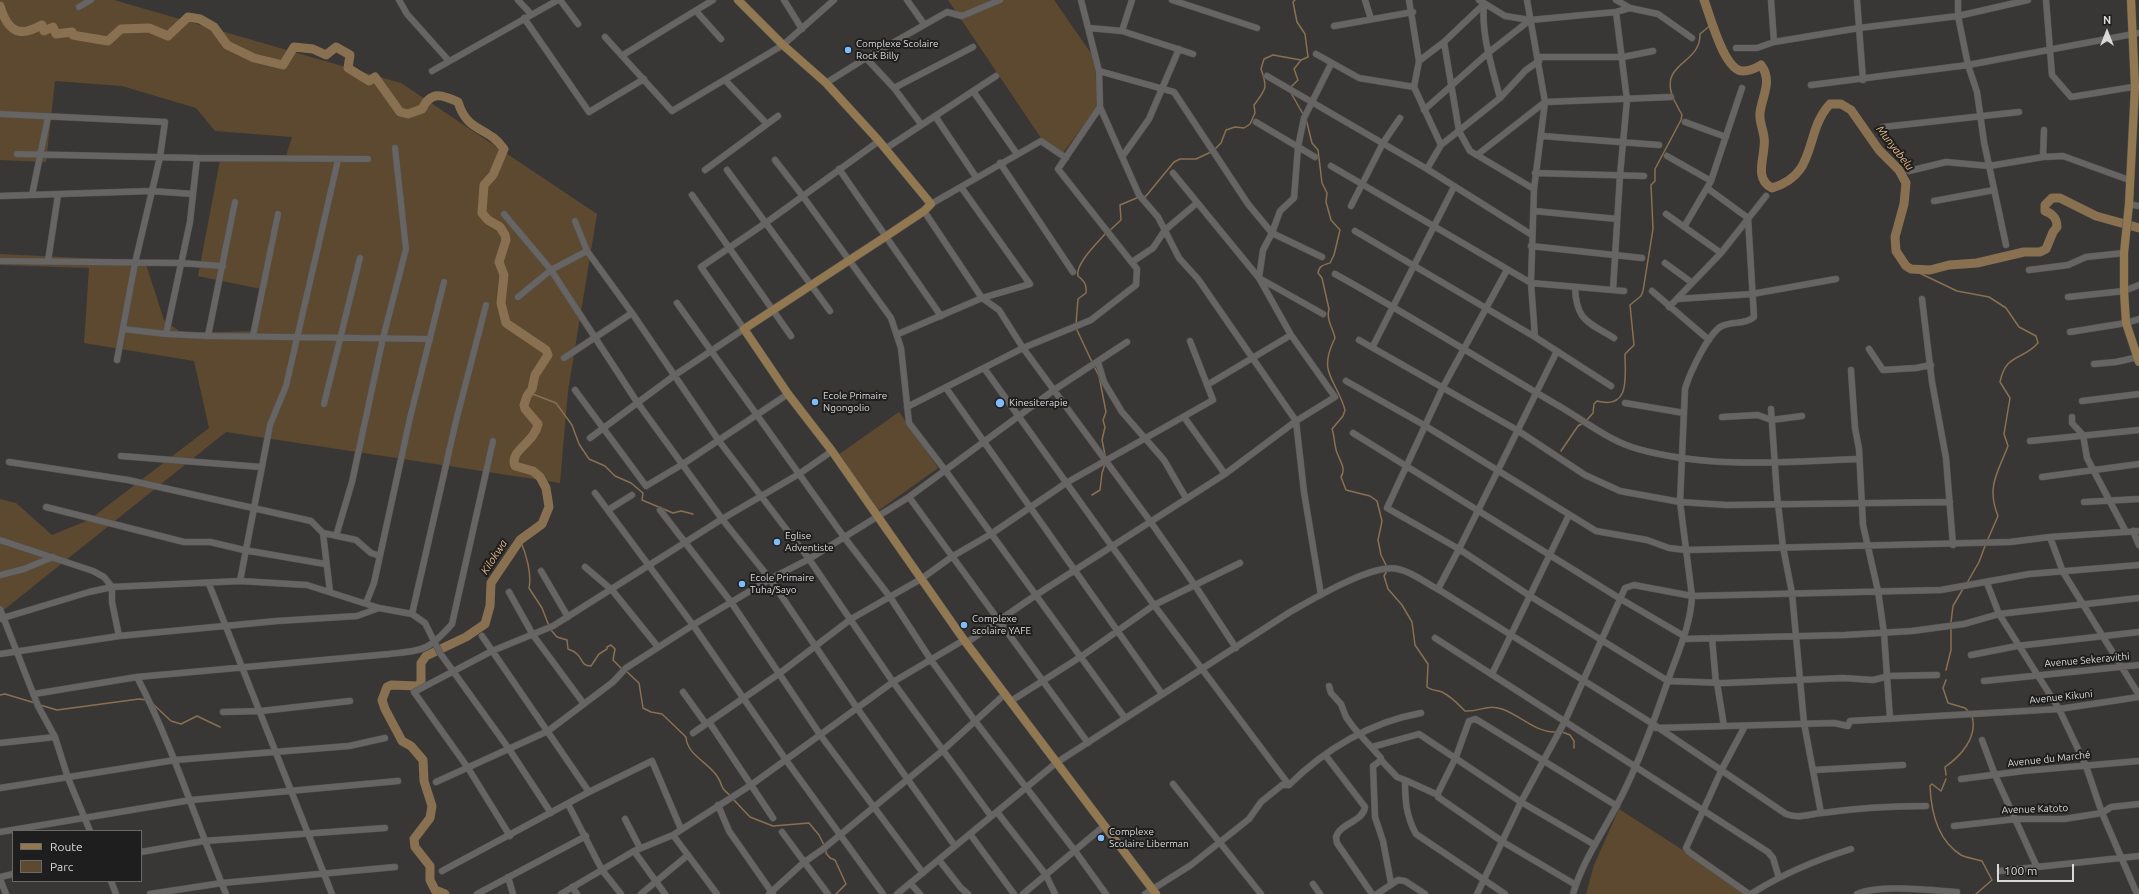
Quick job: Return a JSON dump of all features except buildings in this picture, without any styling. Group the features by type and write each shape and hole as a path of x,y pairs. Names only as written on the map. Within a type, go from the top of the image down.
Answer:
{"street":[{"path":"79,7 91,0"},
{"path":"399,0 407,14 449,61"},
{"path":"518,0 530,14"},
{"path":"432,71 530,14 559,0 578,24"},
{"path":"623,56 713,0"},
{"path":"738,0 783,46 826,83 879,141 931,204"},
{"path":"784,0 802,29"},
{"path":"605,37 672,111 783,46 834,0"},
{"path":"907,0 924,24"},
{"path":"826,83 866,58 947,12 962,16 1000,0"},
{"path":"1081,0 1099,71 1100,107 1140,197 1158,217 1179,258 1198,279 1296,421 1304,492 1321,595"},
{"path":"1122,31 1132,0"},
{"path":"1172,0 1257,28"},
{"path":"1365,0 1372,19"},
{"path":"1409,0 1413,12 1419,61 1414,87 1441,145"},
{"path":"1527,0 1539,59 1545,102 1542,136 1535,173 1532,235 1531,284 1535,337"},
{"path":"1616,0 1630,8 1658,14 1692,38"},
{"path":"1770,0 1774,42"},
{"path":"1857,0 1863,80"},
{"path":"1958,0 1958,16 1968,65 1977,92 1979,116 2006,245"},
{"path":"1736,48 1757,48 1774,42 1859,28 1958,16 2028,0"},
{"path":"2046,0 2052,75 2072,97 2137,86"},
{"path":"2094,364 2138,359 2126,323 2124,291 2124,253 2137,86 2136,33 2131,0"},
{"path":"1419,61 1444,42 1482,2"},
{"path":"1482,2 1506,16 1530,20 1616,12 1630,8"},
{"path":"1482,2 1488,53 1500,98"},
{"path":"696,11 721,39"},
{"path":"1334,26 1413,12"},
{"path":"1613,290 1620,175 1627,100 1623,57 1616,12"},
{"path":"524,18 589,112 644,79"},
{"path":"1424,110 1488,53 1530,20"},
{"path":"1089,28 1122,31 1193,54"},
{"path":"1811,85 1863,80 1968,65 2136,33"},
{"path":"1444,42 1459,131 1470,151 1534,189"},
{"path":"894,88 973,47"},
{"path":"1122,158 1149,119 1179,50"},
{"path":"1427,168 1441,145 1500,98 1526,70 1539,59 1623,57 1653,51"},
{"path":"1316,54 1331,64 1359,78 1414,87"},
{"path":"866,58 894,88 921,124"},
{"path":"1259,278 1263,250 1272,233 1280,211 1294,198 1298,147 1305,116 1331,64"},
{"path":"1099,71 1174,92 1214,150 1248,204 1272,233 1322,257"},
{"path":"885,149 996,76"},
{"path":"1267,76 1427,168 1454,187 1532,235"},
{"path":"725,80 767,124"},
{"path":"1684,227 1711,181 1742,88"},
{"path":"973,91 1017,154"},
{"path":"1477,155 1545,102 1627,100 1671,97"},
{"path":"907,407 1023,348 1092,320 1136,285 1137,269 1109,231 1058,169 1100,107"},
{"path":"1883,127 2019,112"},
{"path":"0,114 165,122 160,157 135,263 117,360"},
{"path":"705,170 778,116"},
{"path":"935,116 976,176"},
{"path":"32,195 48,117"},
{"path":"1351,206 1383,143 1400,118"},
{"path":"1256,122 1315,157"},
{"path":"1685,122 1726,137"},
{"path":"2043,157 2044,130"},
{"path":"1542,136 1659,145"},
{"path":"590,438 675,375 924,211 931,204 961,187 976,176 1041,140 1066,158"},
{"path":"879,141 802,195 767,222 701,267 788,394 832,451 876,517 965,641 1154,891"},
{"path":"336,536 352,482 383,338 406,249 395,148"},
{"path":"17,154 197,158 368,159"},
{"path":"1667,156 1711,181"},
{"path":"1909,171 1946,162 1989,166 2043,157 2064,156 2130,180"},
{"path":"166,334 190,222 197,158"},
{"path":"240,581 244,550 270,426 286,386 296,337 338,160"},
{"path":"775,160 850,260 890,318 898,334 904,365 909,423 946,470 991,534 1082,656 1125,718"},
{"path":"1000,163 1073,272"},
{"path":"1331,166 1531,284 1624,291"},
{"path":"838,169 941,316"},
{"path":"727,170 767,222 830,311"},
{"path":"561,894 634,851 673,835 751,785 821,736 893,682 1000,620 1150,521 1225,474 1296,421 1335,397 1291,335 1259,278 1173,173"},
{"path":"1535,173 1644,176"},
{"path":"898,334 982,298 1030,284 961,187"},
{"path":"1373,346 1392,306 1434,228 1454,187"},
{"path":"1708,188 1748,218"},
{"path":"1934,201 1994,190"},
{"path":"0,196 151,191 193,194"},
{"path":"48,260 58,195"},
{"path":"692,195 791,336"},
{"path":"1669,307 1691,282 1722,253 1766,196"},
{"path":"208,336 235,202"},
{"path":"1132,262 1153,248 1165,230 1197,203"},
{"path":"2129,204 2139,206"},
{"path":"924,211 982,298 998,310 1023,348 1150,521 1236,648"},
{"path":"1534,211 1617,219"},
{"path":"253,336 278,214"},
{"path":"504,214 551,270 637,402 684,464 722,519 770,579 857,708 955,846"},
{"path":"1666,214 1722,253"},
{"path":"1573,894 1595,845 1617,806 1654,726 1692,606 1680,502 1685,390 1688,378 1709,340 1723,326 1750,321 1754,317 1748,218"},
{"path":"575,221 587,251 632,313 719,440 809,559 893,682 991,816"},
{"path":"1355,231 1535,337 1611,386"},
{"path":"1532,246 1642,258"},
{"path":"518,297 551,270 587,251"},
{"path":"2029,270 2068,265 2086,257 2124,253"},
{"path":"324,404 360,258"},
{"path":"0,261 48,260 180,263 223,266"},
{"path":"1665,263 1691,282"},
{"path":"1507,270 1484,308 1443,387 1424,425 1387,508 1459,549 1530,596 1668,681 1717,684 1843,678 1873,680 1889,676 1937,675"},
{"path":"1335,274 1464,348 1586,421 1613,440 1638,449 1681,458 1727,463 1774,463 1858,459"},
{"path":"1259,278 1322,314"},
{"path":"1677,299 1752,294 1836,279"},
{"path":"366,603 374,583 444,282"},
{"path":"2068,297 2124,291 2139,285"},
{"path":"1575,287 1575,305 1584,320 1614,338"},
{"path":"1652,291 1709,340"},
{"path":"1922,299 1932,382 1941,427 1950,502 1953,545"},
{"path":"677,303 844,537 890,597 931,660 975,721 1075,851 1106,894"},
{"path":"412,614 486,305"},
{"path":"564,358 632,313"},
{"path":"2070,332 2126,323 2139,319"},
{"path":"123,329 166,334 208,336 430,339"},
{"path":"1207,385 1291,335"},
{"path":"1359,340 1373,346 1517,430 1585,475 1620,491 1680,502 1727,505 1950,502"},
{"path":"693,733 780,673 851,619 920,579 953,556 991,534 1066,483 1106,462 1212,400 1190,341"},
{"path":"436,782 548,731 613,682 624,670 658,647 770,579 809,559 909,497 1054,390 1127,342"},
{"path":"1869,349 1882,370 1916,368 1931,365"},
{"path":"1438,589 1557,351"},
{"path":"1095,364 1122,412 1164,460 1186,498"},
{"path":"984,368 1020,416 1066,483 1201,670 1289,785"},
{"path":"1851,370 1854,428 1859,449 1858,459 1863,525 1878,591 1884,633 1889,676 1890,719"},
{"path":"1346,381 1424,425 1596,531 1647,540 1669,548 1686,550 1953,545 2010,542 2050,537 2133,531"},
{"path":"946,388 1076,570 1162,694"},
{"path":"575,390 646,486 684,464 788,394"},
{"path":"2082,401 2139,394"},
{"path":"1625,403 1684,413"},
{"path":"1771,409 1778,505 1783,547 1792,593 1804,724 1821,813"},
{"path":"1722,417 1758,415 1771,420 1802,416"},
{"path":"1184,417 1225,474"},
{"path":"2072,417 2072,423 2083,435 2087,458 2092,469 2112,502 2133,531 2139,545"},
{"path":"2030,441 2139,430"},
{"path":"1353,433 1683,637 1797,637 1884,633 1964,624 1999,614 2139,598"},
{"path":"34,694 137,677 243,669 437,648 452,624 492,441"},
{"path":"510,836 468,768 414,692 492,651 553,626 722,519 799,474 832,451"},
{"path":"121,456 261,467"},
{"path":"9,462 128,480 311,521 323,533 356,540 371,553 380,556"},
{"path":"2042,477 2092,469 2139,464"},
{"path":"595,493 693,625 786,760 883,894"},
{"path":"608,510 632,494"},
{"path":"909,497 1000,620 1041,680 1088,743"},
{"path":"2084,502 2112,502 2139,499"},
{"path":"46,507 184,542 210,542 244,550 325,564"},
{"path":"660,510 731,602 821,736 923,873"},
{"path":"1492,674 1569,515"},
{"path":"323,533 325,564 330,592"},
{"path":"2050,537 2063,572 2104,636 2139,696"},
{"path":"0,540 93,571 104,577 112,587 112,602 119,636"},
{"path":"0,575 24,569 53,557"},
{"path":"718,805 729,831 771,893 803,863 825,848 873,806 942,751 975,721 1008,697 1082,656 1119,632 1154,605 1194,584 1240,563"},
{"path":"1477,894 1543,760 1565,721 1582,680 1619,598 1625,588 1634,585 1692,596 1941,590 1987,583 2022,575 2139,565"},
{"path":"586,567 612,590 658,647"},
{"path":"897,894 1056,763 1162,694 1321,595 1387,567 1406,571 1438,589 1722,769 1786,814 1799,817 1821,813 1889,806 1926,806"},
{"path":"541,571 568,616"},
{"path":"2,618 89,592 112,587 210,584 240,581 307,585 379,608 412,614 425,623 437,648 551,813"},
{"path":"1987,583 1999,614 2017,646 2059,709 2086,766 2102,813 2137,894"},
{"path":"210,584 332,894"},
{"path":"509,592 533,635 584,704"},
{"path":"0,654 119,636 226,625 357,616 379,608"},
{"path":"0,609 2,618 18,651 38,704 55,737 68,778 90,830"},
{"path":"1971,655 2017,646 2139,632"},
{"path":"482,636 589,792"},
{"path":"1435,638 1636,765 1768,852 1773,858 1779,878"},
{"path":"1712,638 1717,684 1724,726"},
{"name":"Avenue Sekeravithi","path":"1984,681 2139,665"},
{"path":"137,677 175,760 191,800 204,841 226,894"},
{"path":"1329,686 1331,693 1341,704 1346,717 1397,777 1438,795 1440,799 1503,842 1576,885"},
{"path":"683,692 707,723 773,818"},
{"name":"Avenue Kikuni","path":"1804,724 1834,723 1848,726 1850,721 1985,712 2059,709 2139,696"},
{"path":"223,712 261,711 350,701"},
{"path":"1144,894 1154,891 1191,865 1248,819 1261,802 1282,785 1289,785 1303,772 1359,733 1398,717 1421,712"},
{"path":"1438,795 1456,757 1469,721 1475,719 1617,806"},
{"path":"1654,726 1745,726 1804,724"},
{"path":"1745,726 1722,769 1686,845 1687,851 1750,894 1779,878 1830,856 1851,849"},
{"path":"1372,747 1419,734 1522,802 1595,845"},
{"path":"0,744 55,737"},
{"path":"0,788 175,760 349,746 385,738"},
{"path":"1982,740 1995,775 2037,867"},
{"path":"1326,756 1365,806 1362,813 1341,828 1336,837 1337,843 1372,894"},
{"path":"1381,760 1373,766 1374,811 1383,841 1391,883"},
{"path":"442,871 510,836 589,792 652,761 681,829"},
{"name":"Avenue du Marché","path":"1961,779 2023,771 2139,761"},
{"path":"1814,770 1903,765"},
{"path":"1405,780 1405,806 1410,824 1416,834 1505,894"},
{"path":"12,830 191,800 398,781"},
{"path":"1173,784 1221,842 1261,894"},
{"path":"568,804 586,836 602,870 621,894"},
{"name":"Avenue Katoto","path":"1954,826 2016,819 2064,819 2102,813 2111,807 2139,804"},
{"path":"996,812 1046,875 1055,894"},
{"path":"625,819 640,848"},
{"path":"1023,894 1104,826"},
{"path":"142,852 204,841 385,828"},
{"path":"0,832 12,830"},
{"path":"782,832 803,863 828,894"},
{"path":"970,834 1014,894"},
{"path":"673,835 717,894"},
{"path":"477,894 586,836"},
{"path":"634,851 665,894"},
{"path":"641,894 688,855"},
{"path":"2000,871 2139,856"},
{"path":"939,860 961,888 968,894"},
{"path":"150,894 222,883 395,867"},
{"path":"6,894 0,878 12,874"},
{"path":"508,877 513,894"},
{"path":"1377,894 1391,883 1402,880 1425,894"},
{"path":"111,882 116,894"},
{"path":"910,883 920,894"},
{"path":"1313,884 1320,894"},
{"path":"572,888 577,894"},
{"path":"1856,894 1870,890 1957,892"}],"green space":[{"path":"0,0 114,0 401,83 597,214 568,391 560,483 226,432 0,613 0,499 16,503 52,535 89,520 209,428 194,361 84,343 89,268 0,265 0,254 145,261 164,320 182,333 256,331 266,290 198,276 221,155 286,156 292,137 215,131 196,108 122,86 55,81 46,162 0,160"},
{"path":"948,0 1054,0 1095,59 1097,107 1063,153 1041,138"},
{"path":"899,412 938,468 878,511 838,455"},
{"path":"1619,809 1751,894 1586,894 1594,865"}],"waterway":[{"path":"1290,88 1298,80 1294,69 1301,60 1308,57 1305,34 1297,22 1293,2 1295,0"},
{"name":"Munyabelu","path":"1704,0 1719,41 1730,62 1736,69 1743,71 1761,65 1764,71 1766,77 1766,89 1760,116 1764,137 1761,172 1766,184 1772,188 1787,182 1797,173 1804,163 1816,127 1822,115 1830,104 1841,104 1851,110 1879,150 1899,170 1906,183 1904,204 1895,237 1896,251 1906,266 1911,269 1930,270 1949,265 1977,263 2024,252 2040,252 2046,249 2053,232 2057,227 2054,217 2045,211 2045,205 2052,198 2060,198 2096,216 2139,228"},
{"name":"Kilokwa","path":"0,6 6,21 17,31 29,31 42,25 44,31 53,27 56,34 72,32 73,35 108,41 121,29 149,28 168,36 188,17 200,19 214,27 227,45 254,58 283,65 294,47 313,49 326,55 336,47 350,55 348,68 369,81 375,77 400,112 408,114 422,109 429,99 433,97 447,97 458,102 462,112 472,125 498,141 504,149 493,175 484,185 482,213 488,220 500,227 505,235 506,240 499,262 504,275 501,303 506,323 546,350 548,355 535,375 532,389 527,396 524,405 525,409 538,424 536,431 519,451 514,460 515,466 533,471 540,477 546,488 549,507 542,524 520,540 491,583 490,606 485,624 466,637 426,656 421,663 421,682 418,686 391,685 387,687 382,700 385,709 402,741 411,746 423,760 424,781 432,806 430,818 414,839 415,847 430,866 430,880 435,890 445,894"},
{"path":"1672,95 1670,84 1672,76 1676,69 1694,52 1699,44 1700,34 1712,24"},
{"path":"1214,150 1221,143 1226,130 1235,127 1244,128 1250,124 1255,113 1254,105 1265,88 1265,80 1261,69 1264,59 1273,55 1301,60"},
{"path":"1291,93 1303,114"},
{"path":"1586,421 1593,413 1594,404 1597,401 1616,401 1621,396 1624,389 1625,354 1634,345 1630,305 1641,296 1643,291 1653,229 1651,185 1655,181 1655,169 1681,120 1682,115 1673,98"},
{"path":"1306,119 1312,143 1318,150 1322,183 1327,193 1326,202 1331,220 1340,230 1334,255 1330,263 1322,266 1318,273 1322,278 1329,309 1329,320 1335,338 1330,350 1328,368 1345,410 1343,416 1332,429 1336,449 1342,463 1343,471 1341,477 1346,490 1370,496 1377,501 1382,521 1378,540 1381,555 1387,567"},
{"path":"1143,197 1146,196 1174,162 1180,159 1196,159 1211,152"},
{"path":"1109,231 1121,220 1120,205 1139,197"},
{"path":"1076,324 1078,299 1086,293 1085,283 1078,276 1078,271 1083,259 1106,233"},
{"path":"1911,269 1957,291 1989,297 2006,308 2019,327 2036,336 2038,343 2032,349 2015,358 2006,366 2000,382 2010,398 2004,434 2008,446 1997,472 1993,488 1993,496 1998,516 1988,539"},
{"path":"1076,328 1092,362"},
{"path":"1094,366 1099,376 1106,412 1103,420 1105,427 1102,440 1105,455"},
{"path":"530,393 556,403 572,425 579,444 589,459 605,466 615,476 631,483 643,493 642,500 673,513 681,511 693,514"},
{"path":"1561,451 1578,426 1583,423"},
{"path":"1092,495 1100,490 1102,473 1105,464"},
{"path":"520,540 528,564 530,576 529,588 542,608 549,626"},
{"path":"1967,583 1979,562 1985,546"},
{"path":"1387,571 1384,576 1388,589 1402,605 1412,622 1415,645 1428,664 1427,687 1446,694 1465,711 1491,707 1502,709 1542,730 1556,732"},
{"path":"1951,622 1953,606 1964,587"},
{"path":"1946,670 1951,650 1951,629"},
{"path":"551,630 557,637 567,640 568,649 576,653 584,664 588,666 591,666 599,654 611,645 615,649 613,660 622,669"},
{"path":"626,671 639,683 643,708 651,712 662,714 686,737 690,749 713,771 723,788 731,796"},
{"path":"1946,680 1943,688 1948,703 1965,708 1969,712"},
{"path":"0,695 5,694 35,703"},
{"path":"40,705 57,710 139,699 147,700"},
{"path":"153,704 171,721 181,724 197,716 220,727"},
{"path":"1946,775 1945,767 1951,763 1967,745 1973,731 1972,716"},
{"path":"1562,732 1570,735 1574,741 1574,748"},
{"path":"1946,779 1941,791 1932,784 1930,786 1934,815 1937,825 1946,842 1953,849 1963,856 1982,861 1992,880 1976,894"},
{"path":"733,799 750,817 773,826 809,823 819,835 824,845"},
{"path":"826,849 826,853 830,858 835,860 846,884 836,894"}],"place":[{"name":"Complexe Scolaire Rock Billy","path":"848,50"},
{"name":"Ecole Primaire Ngongolio","path":"815,402"},
{"name":"Kinesiterapie","path":"1000,403"},
{"name":"Eglise Adventiste","path":"777,542"},
{"name":"Ecole Primaire Tuha/Sayo","path":"742,584"},
{"name":"Complexe scolaire YAFE","path":"964,625"},
{"name":"Complexe Scolaire Liberman","path":"1101,838"}]}
